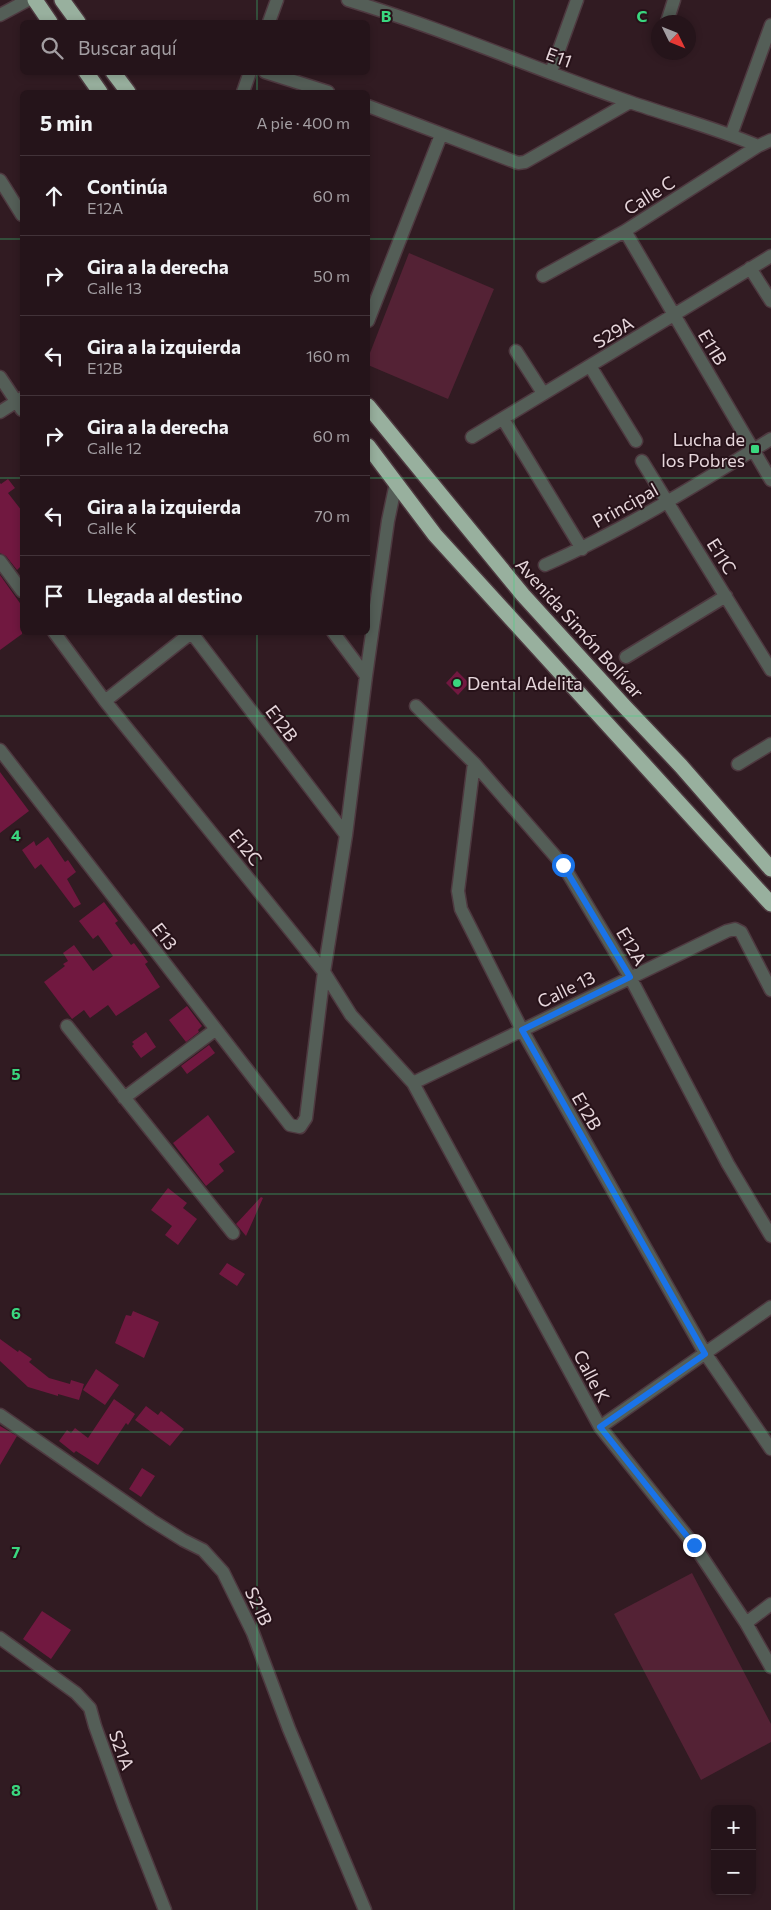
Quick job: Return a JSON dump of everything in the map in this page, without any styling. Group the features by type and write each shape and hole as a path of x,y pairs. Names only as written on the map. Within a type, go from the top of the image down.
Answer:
{"highway":[{"path":"35,0 49,20"},
{"path":"62,0 77,20"},
{"path":"88,75 99,90"},
{"path":"115,75 126,90"},
{"name":"Avenida Simón Bolívar","path":"370,408 523,595 681,766 771,869"},
{"path":"370,449 442,542 770,903"}],"street":[{"path":"0,15 28,0"},
{"path":"270,20 278,0"},
{"name":"E11","path":"348,0 427,26 630,102 731,135 758,146"},
{"path":"550,72 577,0"},
{"path":"669,15 674,0"},
{"path":"731,135 771,25"},
{"path":"244,90 249,75"},
{"path":"274,75 322,90"},
{"path":"370,107 518,163 525,162 630,102"},
{"path":"370,316 441,135"},
{"name":"Calle C","path":"543,276 625,231 758,146 771,140"},
{"path":"0,180 20,211"},
{"name":"E11B","path":"625,231 771,480"},
{"name":"S29A","path":"472,437 771,256"},
{"path":"750,268 771,301"},
{"path":"516,351 542,393"},
{"path":"590,366 636,441"},
{"path":"0,377 20,403 0,412"},
{"path":"503,418 582,549"},
{"name":"Principal","path":"545,565 582,549 771,439"},
{"name":"E11C","path":"642,461 771,670"},
{"path":"324,972 346,835 388,520 396,482"},
{"path":"0,561 20,588"},
{"path":"626,657 726,596"},
{"name":"E12C","path":"56,635 105,701 324,972 351,1014 413,1083"},
{"path":"105,701 188,635"},
{"name":"E12B","path":"193,635 346,835"},
{"path":"335,635 366,676"},
{"name":"E12A","path":"416,706 474,763 563,865 630,977 728,1164 771,1236"},
{"path":"738,764 771,744"},
{"name":"E13","path":"0,750 290,1125 300,1127 306,1118 324,972"},
{"name":"E12B","path":"474,763 458,891 461,909 522,1030 705,1354 771,1449"},
{"name":"Calle 13","path":"413,1083 727,931 735,929 741,932 771,990"},
{"path":"68,1026 233,1233"},
{"path":"124,1098 215,1030"},
{"name":"Calle K","path":"413,1083 600,1427 694,1545 746,1623 771,1667"},
{"path":"600,1427 771,1308"},
{"name":"S21B","path":"0,1415 151,1520 203,1550 223,1572 253,1633 289,1729 365,1910"},
{"path":"746,1623 771,1604"},
{"name":"S21A","path":"0,1638 76,1693 90,1708 124,1806 165,1910"}],"shaded area":[{"path":"409,253 494,289 448,399 370,366 370,353"},
{"path":"692,1573 771,1724 771,1742 701,1780 614,1614"}],"building":[{"path":"8,479 15,488 8,493 20,508 20,567 17,570 6,556 0,553 1,484"},
{"path":"0,575 20,603 21,635 0,650"},
{"name":"Dental Adelita","path":"457,671 469,683 458,695 446,683"},
{"path":"0,772 29,811 0,833"},
{"path":"48,837 65,862 68,860 76,872 67,879 81,904 74,908 41,864 35,869 22,850 34,841 36,846"},
{"path":"104,902 118,921 115,923 131,945 134,943 148,962 145,964 160,987 116,1016 108,1005 90,1018 84,1010 72,1019 44,982 65,966 63,964 68,961 63,953 74,945 93,971 113,956 98,935 93,939 79,921"},
{"path":"187,1006 202,1026 198,1030 199,1032 186,1042 169,1020"},
{"path":"146,1032 156,1047 141,1058 132,1046 134,1044 132,1042"},
{"path":"209,1045 215,1053 187,1074 181,1066"},
{"path":"208,1115 235,1152 219,1164 224,1171 206,1186 173,1143"},
{"path":"168,1188 187,1203 183,1208 197,1219 178,1245 165,1235 172,1226 151,1210"},
{"path":"261,1197 263,1198 246,1236 236,1224"},
{"path":"227,1263 245,1274 237,1286 219,1274"},
{"path":"133,1311 159,1322 144,1358 115,1343 126,1315 131,1316"},
{"path":"0,1339 32,1359 29,1362 49,1378 70,1384 71,1380 84,1384 79,1400 28,1387 0,1361"},
{"path":"96,1369 119,1385 105,1405 83,1390"},
{"path":"114,1399 135,1414 128,1425 126,1423 98,1465 76,1451 74,1453 59,1441 67,1430 71,1433 75,1428 88,1438"},
{"path":"146,1406 158,1415 161,1411 184,1429 170,1446 135,1420"},
{"path":"0,1426 17,1436 0,1465"},
{"path":"142,1468 155,1476 141,1497 129,1489"},
{"path":"42,1611 71,1630 51,1659 23,1639"}],"place":[{"name":"Lucha de los Pobres","path":"755,449"},
{"name":"Dental Adelita","path":"457,683"}],"route":[{"path":"563,865 630,977 522,1030 705,1354 600,1427 694,1545"}]}
